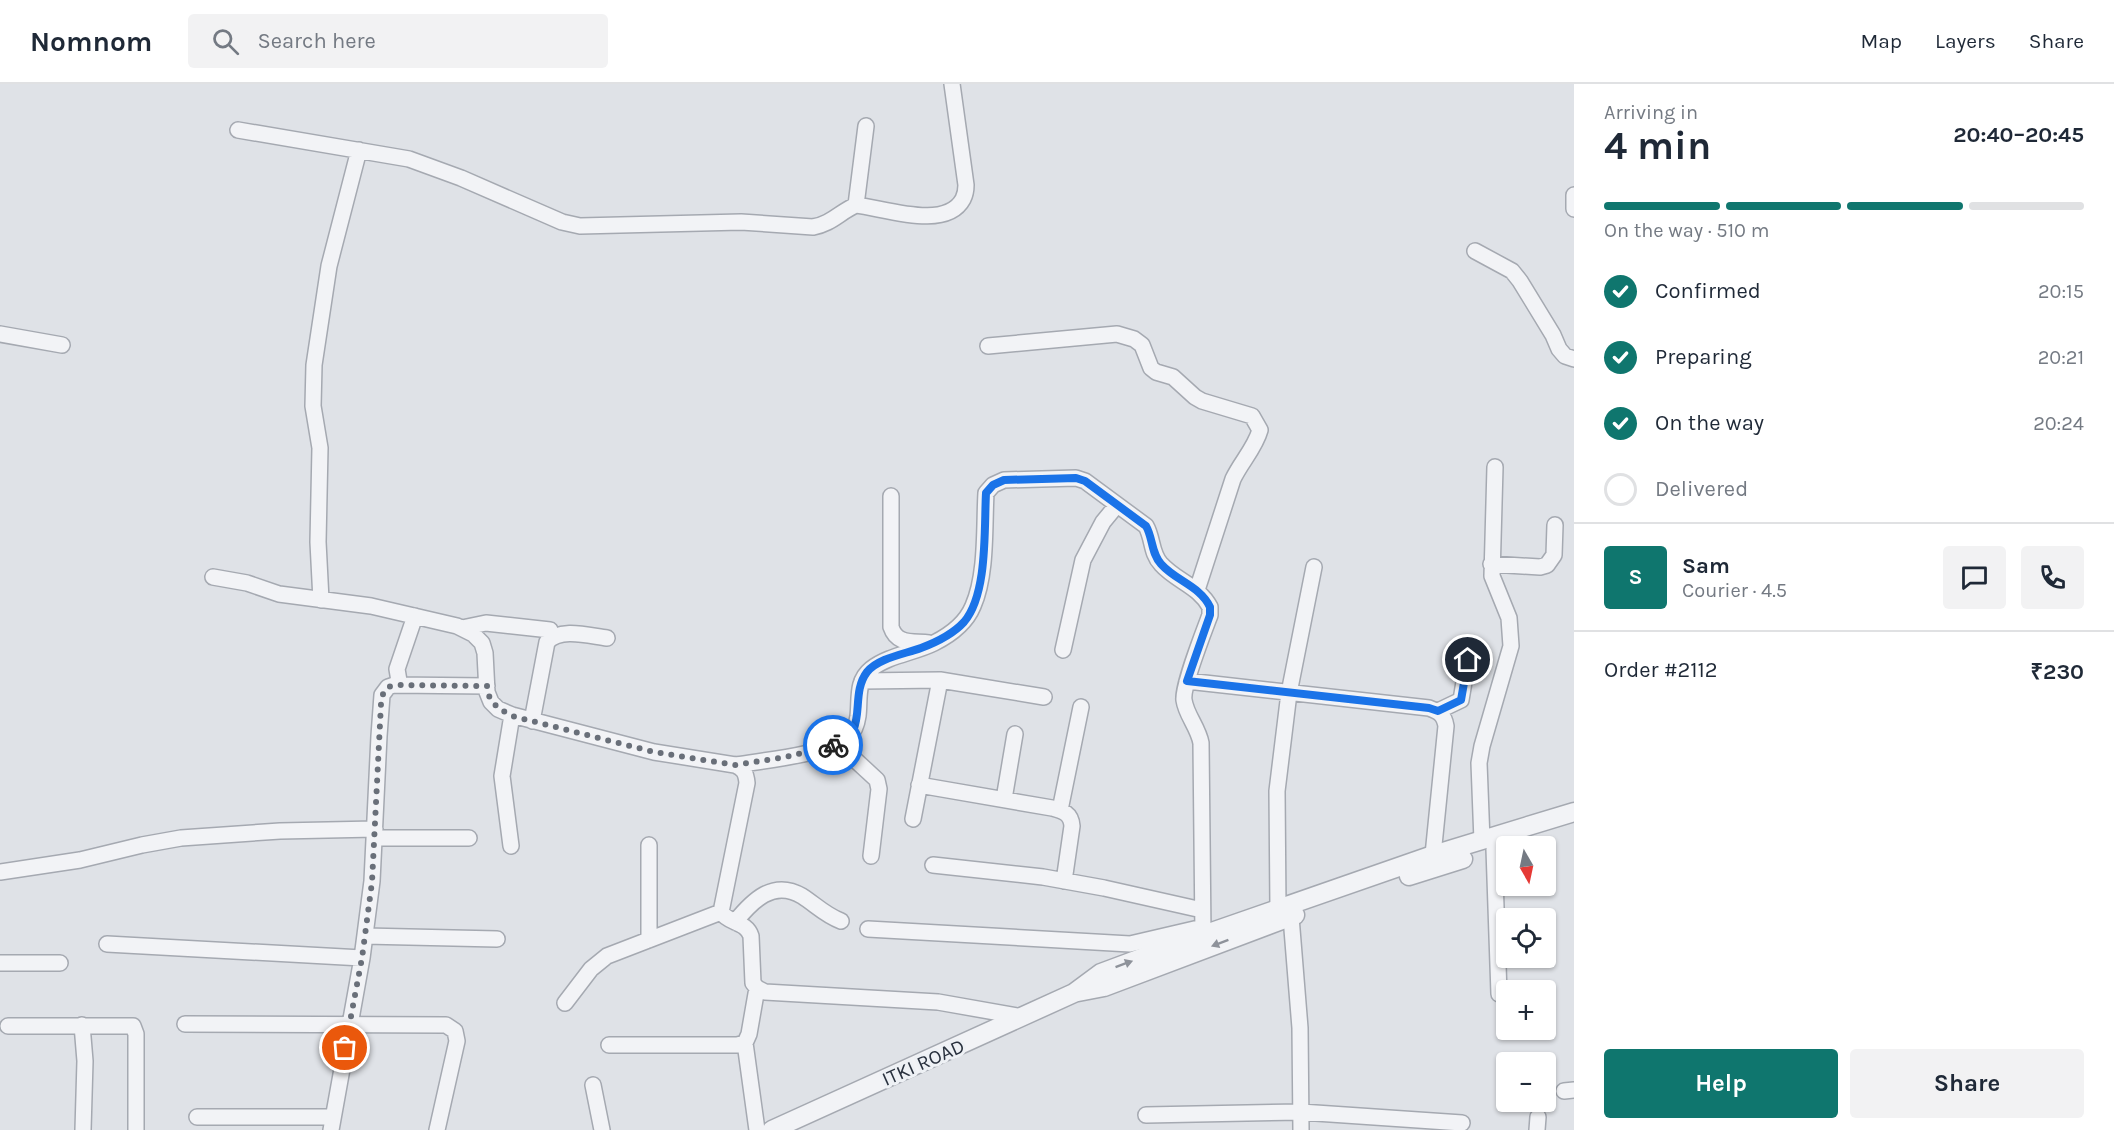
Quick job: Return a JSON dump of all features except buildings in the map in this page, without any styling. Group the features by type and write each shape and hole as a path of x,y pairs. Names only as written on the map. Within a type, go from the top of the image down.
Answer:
{"street":[{"path":"238,130 409,159 429,165 562,222 580,226 741,222 813,227 824,225 856,205 925,216 941,214 955,208 964,198 966,172 952,84"},
{"path":"856,205 866,126"},
{"path":"321,600 318,543 320,448 313,406 314,364 329,266 359,150"},
{"path":"1574,195 1574,209"},
{"path":"1475,251 1512,271 1559,349 1565,356 1574,359"},
{"path":"0,334 62,345"},
{"path":"988,346 1117,334 1125,336 1142,345 1151,368 1156,372 1173,376 1195,397 1252,416 1260,430 1257,440 1233,479 1197,590"},
{"path":"1495,467 1492,576 1509,618 1512,632 1511,646 1489,718 1479,763 1488,845 1498,980"},
{"path":"735,765 800,755 838,744 849,737 855,728 858,715 858,694 868,670 880,663 934,643 960,626 974,606 982,557 986,493 993,485 1004,480 1076,478 1085,481 1146,526 1156,558 1163,567 1197,590 1207,600 1210,607 1210,615 1187,681 1184,700 1201,743 1203,931"},
{"path":"891,496 891,627 894,636 900,641 934,643"},
{"path":"1063,650 1083,560 1103,522 1117,505"},
{"path":"1491,564 1540,567 1547,565 1554,555 1555,525"},
{"path":"1301,1130 1300,1028 1285,913 1277,791 1289,693 1314,567"},
{"path":"213,577 247,583 279,594 371,606 462,628 482,643 485,653 487,686 491,702 498,709 512,716 654,752 742,768 746,774 747,783 721,912 724,917 745,925 752,936 753,983 765,992 938,1002 1023,1017"},
{"path":"394,685 399,681 397,669 416,616"},
{"path":"462,628 486,623 550,630"},
{"path":"532,721 547,642 552,636 560,634 607,638"},
{"path":"1438,711 1461,700 1470,646"},
{"path":"862,681 940,680 1044,697"},
{"path":"913,819 940,680"},
{"path":"1187,681 1429,708 1438,711 1444,717 1446,726 1432,855"},
{"path":"197,1117 332,1124 362,958 372,882 382,694 388,687 394,685 487,686"},
{"path":"1060,810 1081,707"},
{"path":"511,846 502,776 512,716"},
{"path":"1004,799 1015,734"},
{"path":"838,744 877,780 879,789 871,856"},
{"path":"919,785 1060,810 1072,819 1064,881"},
{"path":"868,929 1130,944 1285,913 1488,845 1574,812"},
{"path":"1074,993 1104,987 1432,855 1488,845 1574,824"},
{"path":"0,872 88,859 181,838 280,831 469,838"},
{"path":"649,845 649,940"},
{"path":"933,865 1064,881 1202,910"},
{"path":"735,922 750,903 772,890 785,890 802,896 822,913 841,921"},
{"path":"566,1003 600,960 721,912"},
{"path":"1074,993 1101,973 1203,931"},
{"path":"365,936 497,939"},
{"path":"107,944 362,958"},
{"path":"0,963 60,963"},
{"path":"757,1130 745,1043 750,1034 758,988"},
{"name":"ITKI ROAD","path":"772,1130 1074,993"},
{"path":"185,1024 447,1025 455,1031 457,1041 437,1130"},
{"path":"82,1025 85,1061 83,1130"},
{"path":"8,1026 133,1026 136,1034 136,1130"},
{"path":"609,1045 737,1045 745,1043"},
{"path":"593,1085 602,1130"},
{"path":"1146,1115 1301,1112 1462,1124"}],"way so far":[{"path":"345,1048 362,958 372,882 378,736 382,694 388,687 394,685 487,686 491,702 498,709 512,716 654,752 735,765 800,755 833,745"}],"route":[{"path":"833,745 849,737 855,728 858,715 858,694 868,670 880,663 934,643 965,621 974,606 979,582 986,493 993,485 1004,480 1076,478 1085,481 1146,526 1156,558 1163,567 1197,590 1207,600 1210,607 1210,615 1187,681 1429,708 1438,711 1461,700 1468,660"}]}
